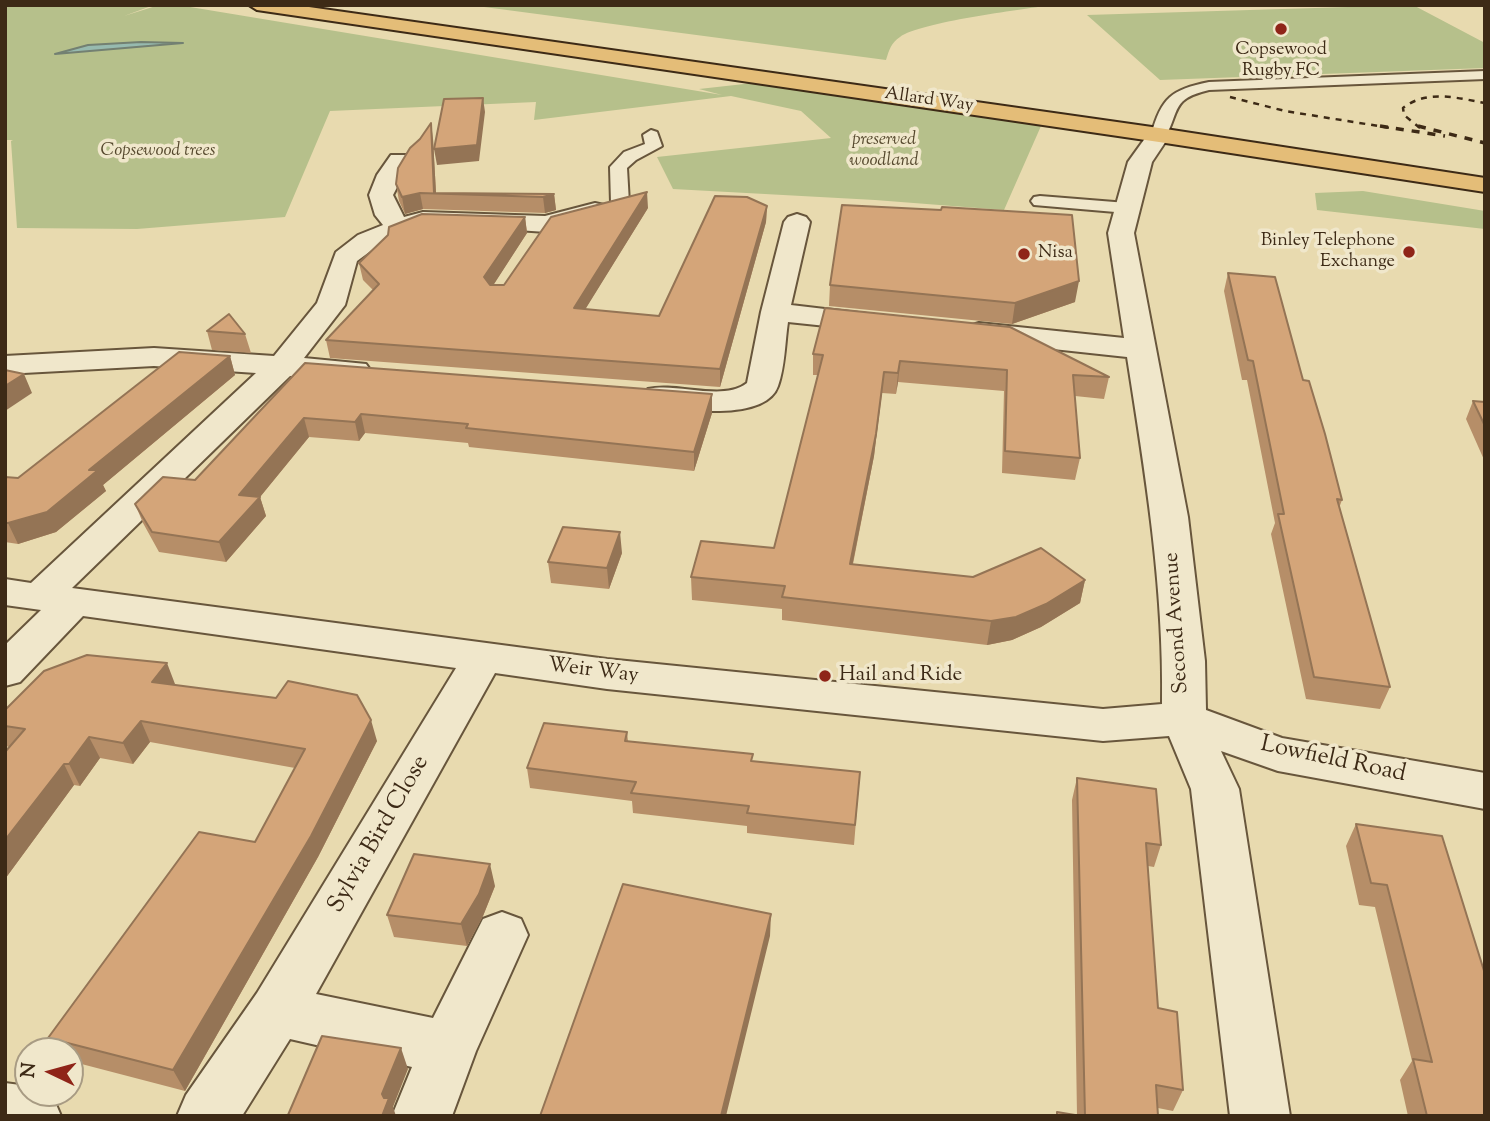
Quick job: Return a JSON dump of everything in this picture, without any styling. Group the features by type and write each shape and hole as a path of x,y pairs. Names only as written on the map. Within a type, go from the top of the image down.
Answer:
{"main road":[{"name":"Allard Way","path":"257,5 1159,135 1485,185"},
{"name":"Allard Way","path":"299,5 374,21"}],"street":[{"name":"Second Avenue","path":"1159,135 1140,162 1121,233 1170,517 1184,661 1184,719 1214,789 1260,1116"},
{"path":"399,226 388,215 381,195 388,175 404,157"},
{"path":"5,671 39,597 283,365 331,305 345,258 367,241 399,226 423,220 449,219 540,234 624,202"},
{"path":"627,393 724,401 746,400 762,387 775,312 797,222"},
{"path":"775,312 897,324"},
{"path":"951,330 1140,349"},
{"path":"5,365 155,357 379,373"},
{"name":"Weir Way","path":"39,597 607,674 1103,725 1184,719"},
{"name":"Sylvia Bird Close","path":"207,1116 277,1011 484,658"},
{"name":"Lowfield Road","path":"1184,719 1278,754 1485,791"},
{"path":"422,1116 448,1048 502,935"},
{"path":"277,1011 448,1048"}],"lane":[{"path":"1159,135 1166,107 1174,97 1209,86 1485,75"},
{"path":"624,202 618,167 630,156 654,146 651,135"},
{"path":"1040,201 1127,208"}],"green space":[{"path":"5,5 154,5 124,16 159,5 178,5 722,95 699,89 762,82 1041,126 1004,210 673,189 657,157 831,138 801,111 731,96 534,120 536,102 330,111 285,217 137,229 17,228 13,140 5,140"},
{"path":"469,5 1051,5 928,26 900,37 889,50 886,60"},
{"name":"Copsewood Rugby FC","path":"1413,5 1485,43 1485,68 1160,80 1087,15"},
{"path":"1363,191 1485,211 1485,229 1317,210 1315,193"}],"water":[{"path":"183,43 55,54 88,45"}],"building":[{"path":"483,98 477,145 434,149 444,99"},
{"path":"431,123 434,193 554,194 543,197 420,193 402,197 396,184 398,168 410,148"},
{"path":"647,192 574,308 659,316 715,196 747,197 767,206 720,369 326,340 379,284 359,263 388,235 389,227 422,214 525,217 484,277 490,285 504,285 551,217"},
{"path":"842,205 941,210 942,207 1072,215 1079,281 1015,303 830,285"},
{"path":"1228,273 1275,277 1303,380 1309,381 1325,434 1342,500 1337,499 1390,687 1314,677 1278,514 1284,514 1253,361 1248,360"},
{"path":"825,308 1010,327 1109,377 1073,375 1080,458 1005,451 1007,370 900,361 898,373 884,372 876,434 850,564 973,577 1041,548 1085,580 1046,604 1016,617 991,621 782,597 785,586 691,577 701,541 774,548 823,355 813,354"},
{"path":"229,314 245,334 207,331"},
{"path":"179,352 230,356 89,470 98,470 47,512 5,523 5,477 18,478"},
{"path":"305,363 712,394 694,452 466,428 468,424 361,414 355,422 304,418 239,495 260,497 219,542 152,532 135,504 163,477 195,480"},
{"path":"5,370 24,374 5,386"},
{"path":"1473,401 1485,402 1485,426"},
{"path":"563,527 620,532 607,568 548,562"},
{"path":"87,655 167,663 152,682 276,698 288,681 357,695 371,720 311,836 173,1070 84,1047 84,1037 49,1037 199,832 255,842 305,749 141,721 123,743 89,737 69,764 64,764 5,840 5,752 25,729 5,726 5,710 44,671"},
{"path":"544,723 627,732 625,741 753,754 751,761 860,772 855,825 747,813 749,806 631,793 636,782 527,768"},
{"path":"1077,778 1156,789 1161,845 1146,843 1158,1008 1177,1012 1183,1090 1156,1085 1158,1116 1085,1116"},
{"path":"1356,824 1442,836 1485,974 1485,1116 1427,1116 1413,1059 1432,1062 1387,885 1371,883"},
{"path":"414,854 490,864 479,894 461,924 387,915"},
{"path":"623,884 771,914 721,1116 540,1116"},
{"path":"322,1036 401,1048 382,1094 384,1098 389,1098 382,1116 288,1115"},
{"path":"1057,1112 1081,1116 1057,1116"}],"railway":[{"path":"1420,128 1404,115 1403,108 1422,98 1442,96 1485,103"},
{"path":"1230,97 1285,111 1391,128"},
{"path":"1380,126 1445,136"},
{"path":"1418,126 1485,143"}],"place":[{"name":"Copsewood Rugby FC","path":"1281,29"},
{"name":"Binley Telephone Exchange","path":"1409,252"},
{"name":"Nisa","path":"1024,254"},
{"name":"Hail and Ride","path":"825,676"}],"park label":[{"name":"preserved woodland","path":"884,151"},
{"name":"Copsewood trees","path":"158,152"}]}
